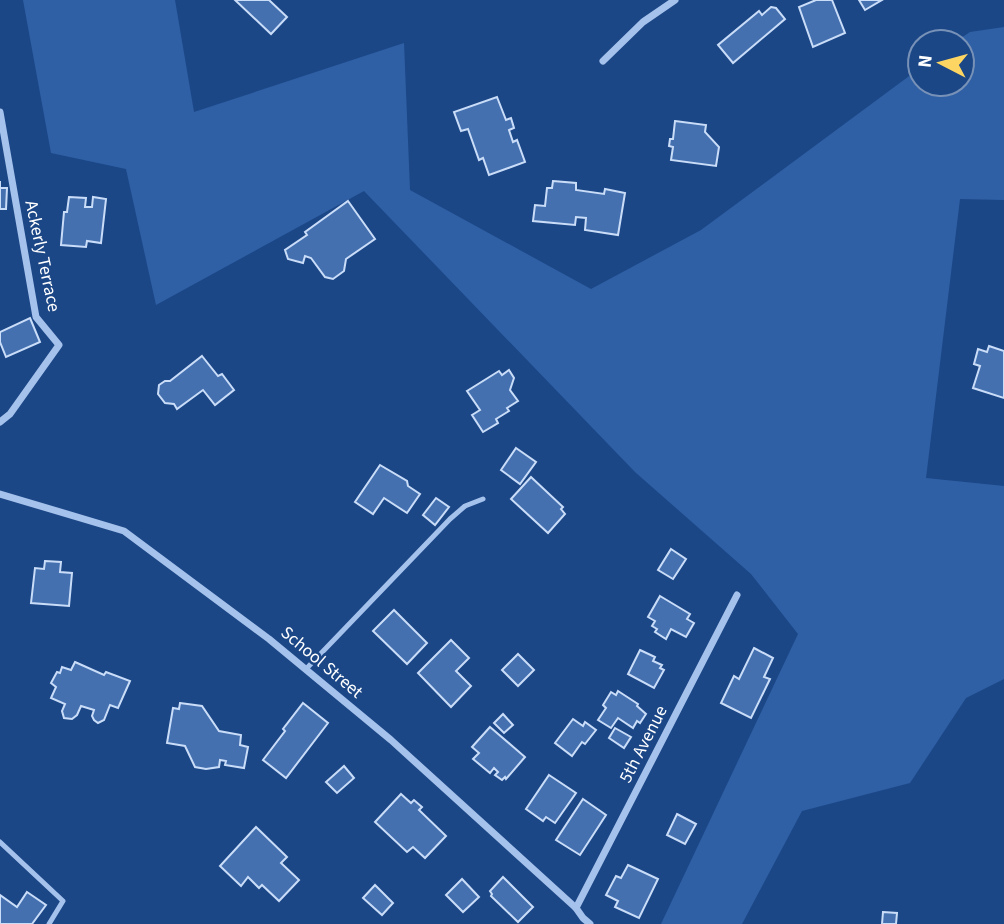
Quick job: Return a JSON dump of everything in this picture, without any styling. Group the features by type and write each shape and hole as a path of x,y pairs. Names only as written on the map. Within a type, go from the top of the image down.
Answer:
{"street":[{"path":"603,61 643,22 675,0"},
{"name":"Ackerly Terrace","path":"0,112 36,317 59,345 10,414 0,422"},
{"name":"School Street","path":"0,494 124,531 269,639 401,748 576,908 579,921 590,924"},
{"name":"5th Avenue","path":"576,908 737,595"}],"lane":[{"path":"306,669 450,519 466,506 483,499"},
{"path":"0,842 63,901 49,924"}],"shaded area":[{"path":"23,0 175,0 194,112 404,43 410,190 591,289 701,230 906,78 906,98 976,98 976,31 1004,27 1004,200 960,199 926,478 1004,486 1004,679 966,698 910,783 802,811 742,924 661,924 798,634 751,574 635,472 364,191 156,305 126,169 51,153"}],"building":[{"path":"235,0 269,0 287,17 271,34"},
{"path":"816,0 832,0 845,33 813,47 799,7"},
{"path":"859,0 882,0 865,10"},
{"path":"771,7 776,8 785,19 733,63 718,45 759,11 762,15"},
{"path":"497,97 506,120 511,118 514,128 509,130 513,142 517,140 525,162 489,175 483,158 479,160 468,129 461,131 454,112"},
{"path":"675,121 706,125 705,132 719,147 716,166 671,160 673,147 669,146 670,139 673,139"},
{"path":"553,181 576,183 576,190 604,194 605,189 625,193 618,235 585,230 586,218 576,217 575,225 533,221 535,205 545,206 547,188 552,188"},
{"path":"0,188 7,188 6,209 0,209"},
{"path":"69,197 86,198 85,207 92,207 93,197 106,199 101,243 87,241 86,247 61,245 64,212 67,212"},
{"path":"348,201 375,239 346,259 344,271 333,279 325,277 311,258 305,256 303,263 288,259 285,250"},
{"path":"30,318 40,342 6,357 0,342 0,332"},
{"path":"989,346 1004,351 1004,398 973,388 980,366 974,364 978,349 987,352"},
{"path":"202,356 218,376 222,374 234,390 215,405 203,390 177,409 174,404 165,403 158,394 159,385 170,381"},
{"path":"509,370 514,378 510,390 518,401 496,419 498,423 483,432 472,415 480,410 467,391 499,371 502,375"},
{"path":"516,448 536,462 520,484 501,470"},
{"path":"380,465 407,481 408,486 420,494 407,513 384,498 373,514 355,502"},
{"path":"531,477 563,507 561,509 565,514 548,533 511,499"},
{"path":"436,498 449,507 435,525 423,515"},
{"path":"671,549 686,559 673,579 658,570"},
{"path":"45,561 61,562 60,572 72,573 69,606 31,603 35,568 44,569"},
{"path":"660,596 690,614 687,619 694,623 686,637 671,629 666,639 655,632 657,629 652,626 655,621 648,617"},
{"path":"394,610 427,643 407,664 373,631"},
{"path":"451,640 469,658 456,671 471,686 451,707 418,673"},
{"path":"754,648 773,658 764,677 770,679 751,718 721,703 734,676 739,679"},
{"path":"640,650 655,657 653,661 662,665 660,668 664,670 654,688 628,674"},
{"path":"518,654 534,670 518,686 502,670"},
{"path":"75,662 104,675 106,672 130,681 118,708 110,705 104,720 98,723 92,716 94,710 81,706 72,719 64,718 62,711 65,704 51,698 56,687 51,683 57,672 60,673 62,667 71,670"},
{"path":"618,691 638,704 646,714 633,728 618,718 611,728 598,720 606,708 603,705 611,692 616,695"},
{"path":"180,703 202,706 219,731 241,735 240,745 248,747 244,768 225,765 226,761 220,760 219,767 195,767 185,746 167,743 173,708 179,709"},
{"path":"303,703 328,723 286,778 263,760"},
{"path":"503,714 513,725 504,733 494,723"},
{"path":"573,719 583,726 585,722 596,730 585,744 582,742 572,756 555,743"},
{"path":"490,727 525,757 506,779 505,777 502,780 495,775 498,772 494,768 490,773 473,759 479,753 472,747"},
{"path":"615,728 631,737 624,748 609,738"},
{"path":"344,766 354,778 337,793 326,782"},
{"path":"549,775 576,793 555,823 546,817 543,821 526,809"},
{"path":"401,794 411,803 414,800 422,807 419,810 446,836 425,858 413,847 407,852 375,822"},
{"path":"583,799 606,815 580,855 556,840"},
{"path":"677,814 696,824 685,844 667,835"},
{"path":"256,827 287,857 281,863 299,880 279,901 262,885 259,888 248,877 241,886 220,866"},
{"path":"628,865 658,879 639,918 615,907 618,901 606,895 616,876 621,878"},
{"path":"503,877 533,907 518,922 491,896 490,891"},
{"path":"462,879 479,897 463,912 446,895"},
{"path":"375,885 393,903 382,915 363,898"},
{"path":"27,892 46,905 32,924 0,924 0,895 17,907"},
{"path":"883,912 897,913 896,924 882,924"}]}
